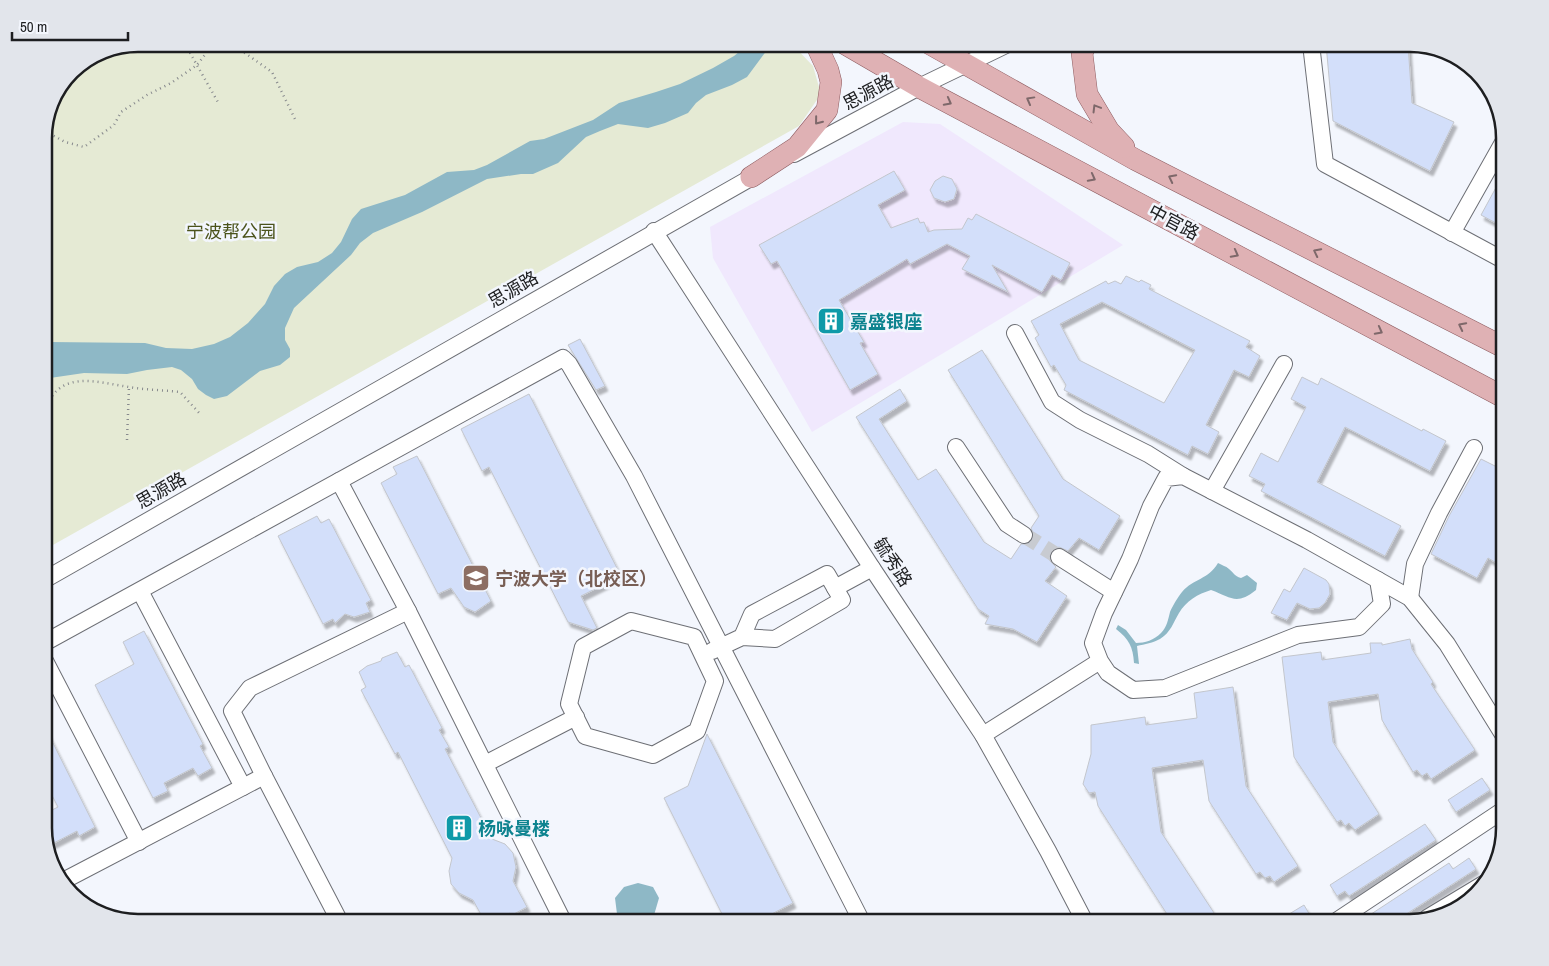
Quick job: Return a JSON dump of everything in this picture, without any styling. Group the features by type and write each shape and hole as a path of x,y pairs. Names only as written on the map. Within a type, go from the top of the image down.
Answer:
{"main road":[{"path":"751,177 797,147 827,110 831,82 820,52"},
{"name":"中官路","path":"858,52 919,87 1496,393"},
{"path":"944,52 1136,160 1496,344"},
{"path":"1082,52 1087,94 1109,131 1136,160"}],"street":[{"name":"思源路","path":"53,575 751,177 919,87 992,52"},
{"path":"1312,52 1325,164 1496,256"},
{"path":"1452,233 1496,155"},
{"name":"毓秀路","path":"654,231 872,568 983,735 1081,914"},
{"path":"1015,332 1052,402 1080,420 1148,454 1182,476 1307,540 1410,598 1447,644 1497,724"},
{"path":"53,639 563,358 569,364 634,476 720,648 858,914"},
{"path":"1212,491 1284,364"},
{"path":"956,447 1008,524 1024,534"},
{"path":"1410,598 1415,564 1439,513 1474,448"},
{"path":"1182,476 1166,478 1151,506 1130,559 1104,613 1093,643 1100,661 1108,673 1133,690 1165,688 1298,635 1359,627 1382,604 1378,580"},
{"path":"339,481 408,611 559,914"},
{"path":"1059,557 1114,592"},
{"path":"835,588 872,568"},
{"path":"703,655 742,637 775,639 842,600 827,574 752,614 742,637"},
{"path":"140,591 243,787"},
{"path":"336,914 232,711 250,688 408,611"},
{"path":"631,621 694,637 715,682 697,731 653,755 585,736 576,717 569,704 583,647 631,621"},
{"path":"983,735 1100,661"},
{"path":"53,677 139,842"},
{"path":"484,764 576,717"},
{"path":"69,878 264,776"},
{"path":"1347,914 1497,814"}],"path":[{"path":"190,52 219,104"},
{"path":"53,135 65,142 84,146 114,125 121,112 147,95 171,83 197,65 207,52"},
{"path":"243,52 272,72 295,119"},
{"path":"53,395 57,390 75,381 104,382 129,387 180,392 201,415"},
{"path":"127,440 129,387"}],"shaded area":[{"path":"903,122 940,124 1123,245 812,432 713,258 710,227"}],"green space":[{"name":"宁波帮公园","path":"139,52 800,52 813,66 821,94 799,126 53,545 53,133 55,116 67,91 91,67 106,59 122,54"}],"water":[{"path":"739,52 766,52 747,77 706,95 688,113 648,128 618,124 586,137 558,163 533,174 487,179 422,212 373,233 360,243 351,255 294,308 285,328 285,340 290,349 290,357 280,365 260,371 227,396 214,399 206,395 198,389 192,379 181,370 172,367 127,374 84,373 53,378 53,342 145,343 166,348 192,349 214,344 230,337 248,323 265,304 274,286 285,274 297,267 318,262 332,253 341,242 352,219 361,209 405,195 447,172 474,170 487,165 530,141 544,139 593,120 619,103 680,84"},
{"path":"1218,563 1241,578 1247,575 1257,583 1256,590 1238,599 1211,590 1197,596 1182,609 1164,636 1155,641 1137,646 1139,664 1134,663 1130,644 1116,629 1118,625 1126,630 1136,643 1146,642 1155,638 1165,628 1171,609 1182,592 1191,584 1210,573"},
{"path":"638,883 653,887 659,898 654,914 617,914 615,898 624,887"}],"building":[{"path":"1327,52 1409,52 1412,103 1454,122 1430,171 1333,121"},
{"path":"894,171 905,190 878,205 891,228 918,218 920,223 924,222 928,232 962,229 968,218 972,220 976,214 1070,263 1061,280 1052,275 1042,292 992,265 1008,292 962,269 970,256 947,244 910,264 907,259 839,300 864,342 860,343 878,374 850,390 777,261 771,264 759,245"},
{"path":"943,176 952,179 957,189 954,199 945,202 934,198 930,190 935,181"},
{"path":"1496,187 1496,223 1481,215"},
{"path":"1126,276 1151,285 1149,289 1250,341 1246,347 1260,356 1249,377 1234,370 1206,425 1219,432 1208,454 1192,446 1188,455 1064,390 1066,385 1054,365 1051,367 1035,338 1039,335 1031,321 1106,281 1108,284 1115,281 1121,284","holes":["1102,302 1195,350 1164,403 1079,360 1060,324"]},
{"path":"580,339 605,386 596,390 568,345"},
{"path":"982,350 1063,479 1120,516 1099,550 1079,538 1068,551 1059,547 1051,551 1050,561 1056,567 1045,581 1067,596 1037,642 1013,629 985,624 989,616 978,609 856,417 900,389 907,401 879,419 918,480 936,469 984,542 1011,559 1021,544 1028,544 1033,540 1034,535 1031,528 1039,516 948,370"},
{"path":"1302,377 1318,385 1321,378 1422,431 1423,429 1446,441 1430,471 1345,427 1317,482 1401,526 1385,556 1261,491 1265,484 1249,476 1261,453 1278,462 1306,407 1291,399"},
{"path":"529,394 621,576 581,596 597,628 593,630 568,622 489,467 482,471 461,429"},
{"path":"417,456 491,601 475,612 464,607 451,588 438,594 381,483 397,474 393,467"},
{"path":"1481,459 1496,467 1497,563 1488,558 1477,578 1431,554 1449,516"},
{"path":"317,516 321,523 329,519 371,600 366,603 370,612 354,617 345,614 335,623 333,619 323,624 278,536"},
{"path":"1304,568 1326,580 1329,584 1330,594 1325,603 1319,608 1310,609 1297,603 1287,620 1271,613 1284,589 1290,592"},
{"path":"144,631 203,744 200,746 212,768 198,776 193,768 164,783 168,791 153,798 95,685 134,664 123,642"},
{"path":"1410,639 1412,649 1433,682 1431,684 1475,750 1431,779 1427,773 1422,776 1417,770 1413,772 1382,720 1378,694 1328,702 1333,742 1379,814 1355,830 1349,823 1345,826 1341,820 1337,822 1294,757 1282,657 1321,652 1322,660 1371,653 1370,643 1382,643 1382,645"},
{"name":"杨咏曼楼","path":"397,652 405,667 409,665 442,728 439,730 449,747 445,749 492,839 505,844 513,853 516,867 513,881 527,907 514,914 481,914 473,900 459,893 451,884 449,871 452,858 398,752 395,754 361,690 366,687 359,672 367,666 381,661 382,658"},
{"path":"1233,687 1246,786 1298,866 1274,882 1270,876 1265,878 1260,872 1256,874 1209,801 1203,760 1152,768 1161,832 1215,914 1167,914 1098,806 1095,792 1089,793 1083,784 1091,754 1091,725 1145,717 1146,725 1197,718 1194,693"},
{"path":"707,734 793,903 772,914 722,914 664,798 688,786"},
{"path":"53,743 95,827 79,836 77,831 54,843 53,810 58,807 53,797"},
{"path":"1482,778 1490,790 1456,812 1448,800"},
{"path":"1425,824 1436,840 1349,896 1345,891 1337,896 1330,885"},
{"path":"1469,858 1476,869 1406,914 1371,914 1449,863 1453,869"},
{"path":"1304,905 1309,914 1289,914"}],"tunnel":[{"path":"1024,535 1059,557"}],"place":[{"name":"嘉盛银座","path":"831,321"},
{"name":"宁波大学（北校区）","path":"476,578"},
{"name":"杨咏曼楼","path":"459,828"}]}
